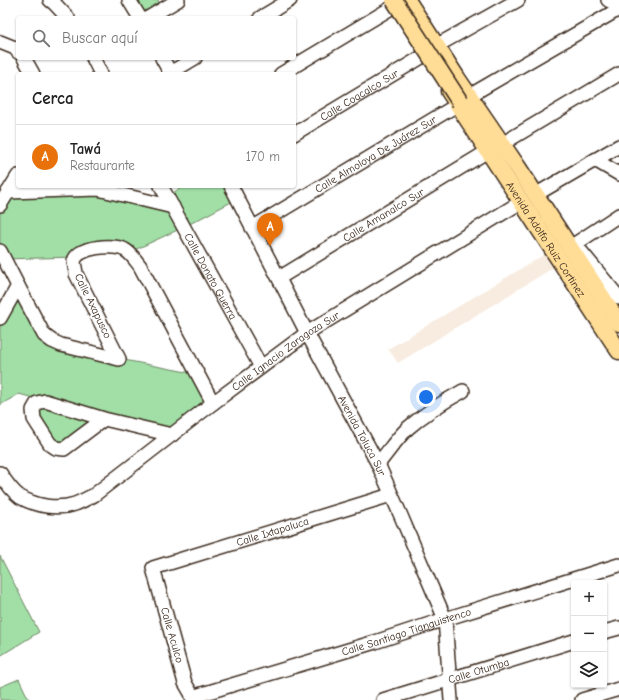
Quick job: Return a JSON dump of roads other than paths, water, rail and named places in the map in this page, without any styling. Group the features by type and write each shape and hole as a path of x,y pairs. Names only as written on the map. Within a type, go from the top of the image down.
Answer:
{"main road":[{"name":"Avenida Adolfo Ruiz Cortinez","path":"397,1 463,100"},
{"name":"Avenida Adolfo Ruiz Cortinez","path":"397,1 528,198 619,351"},
{"name":"Avenida Adolfo Ruiz Cortinez","path":"528,198 572,246 619,323"}],"street":[{"path":"50,0 66,16"},
{"path":"129,0 139,16"},
{"path":"151,16 178,0"},
{"path":"263,16 290,0"},
{"name":"Calle Coacalco Sur","path":"296,133 430,51 518,0"},
{"path":"608,0 619,5"},
{"path":"284,72 397,1"},
{"name":"Calle Almoloya De Juárez Sur","path":"252,228 463,100 619,9"},
{"path":"0,42 16,50"},
{"path":"25,60 32,72"},
{"path":"93,60 100,72"},
{"path":"163,60 170,72"},
{"path":"173,72 192,60"},
{"name":"Calle Amanalco Sur","path":"279,278 495,147 619,74"},
{"name":"Calle Ignacio Zaragoza Sur","path":"0,473 19,496 35,504 56,507 74,504 94,495 307,333 528,198 619,146"},
{"path":"595,160 619,174"},
{"path":"0,205 16,179"},
{"path":"8,192 79,188"},
{"path":"101,188 173,207"},
{"name":"Calle Donato Guerra","path":"162,188 261,367"},
{"name":"Avenida Toluca Sur","path":"232,188 307,333 378,464 445,619 451,700"},
{"path":"617,291 572,246 619,215"},
{"name":"Calle Axapusco","path":"0,251 44,335 61,345 120,359 76,274 74,262 76,257 80,254 94,248 111,247 125,250 140,266 213,403"},
{"path":"0,318 18,286"},
{"path":"378,464 407,429 438,405 463,391"},
{"path":"104,419 64,449 56,448 50,444 34,419 33,410 37,402 45,401 104,419 172,435"},
{"name":"Calle Ixtapaluca","path":"153,568 391,495"},
{"name":"Calle Santiago Tianguistenco","path":"194,698 619,565"},
{"name":"Calle Aculco","path":"153,568 185,683 194,698"},
{"path":"607,631 619,628"},
{"name":"Calle Otumba","path":"383,700 571,643"},
{"path":"582,700 619,689"}],"place":[{"name":"Tawá","path":"270,246"}]}
